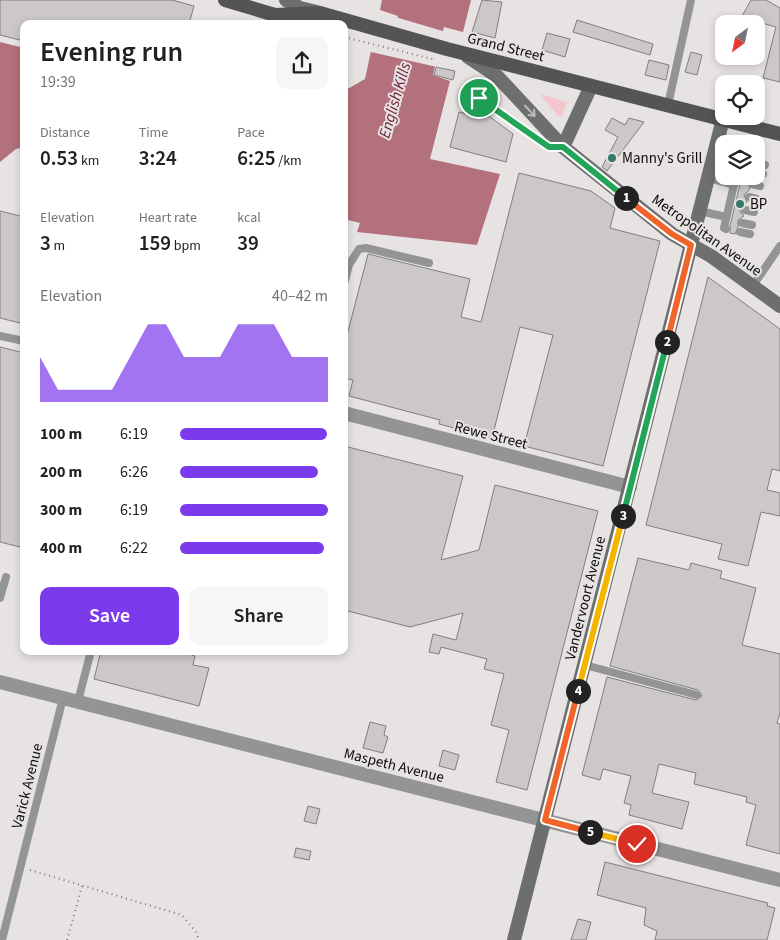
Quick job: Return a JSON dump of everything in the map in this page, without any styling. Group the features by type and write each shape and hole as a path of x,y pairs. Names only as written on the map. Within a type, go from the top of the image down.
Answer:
{"main road":[{"name":"Grand Street","path":"225,0 275,15 320,13 344,20"},
{"path":"286,0 300,8 320,13"},
{"path":"310,0 320,13"},
{"name":"Grand Street","path":"348,21 458,52 715,117"},
{"name":"Metropolitan Avenue","path":"458,52 497,76 563,147 664,227 779,305"},
{"path":"563,147 591,86"},
{"name":"Grand Street","path":"746,125 780,134"},
{"name":"Vandervoort Avenue","path":"514,940 708,178 715,165"}],"street":[{"name":"Rewe Street","path":"348,414 630,487"},
{"name":"Maspeth Avenue","path":"0,682 780,880"}],"lane":[{"path":"668,105 691,0"},
{"path":"479,98 549,147 563,147"},
{"path":"708,178 715,180"},
{"path":"726,229 724,228 731,207 735,185"},
{"path":"749,197 757,199"},
{"path":"700,210 727,218"},
{"path":"746,210 754,212"},
{"path":"742,223 752,225"},
{"path":"740,232 750,234"},
{"path":"752,287 780,246"},
{"path":"348,269 359,249 366,248 429,264"},
{"path":"0,336 20,340"},
{"path":"0,598 6,577"},
{"path":"78,701 90,655"},
{"path":"585,665 697,695"},
{"name":"Varick Avenue","path":"2,940 63,698"}],"path":[{"path":"348,38 436,60"},
{"path":"20,867 182,915 196,932 199,940"},
{"path":"67,940 82,886"}],"shaded area":[{"path":"540,94 567,102 562,116 558,116"}],"water":[{"name":"English Kills","path":"382,0 471,0 463,32 444,27 433,75 450,81 430,159 500,174 477,245 357,232 360,223 348,220 348,89 365,79 371,51 389,55 398,16 380,10"},
{"path":"0,42 20,47 20,148 0,162"}],"pier":[{"path":"385,14 446,32 437,67 371,52 371,49 387,52 395,18"}],"building":[{"path":"0,0 172,0 194,6 190,20 20,20 20,40 0,35"},
{"path":"482,0 502,2 495,38 472,32"},
{"path":"751,0 766,0 780,8 780,82 765,78 764,75 776,27 765,24 765,15 743,15"},
{"path":"577,20 653,44 650,55 573,32"},
{"path":"547,33 570,39 565,57 542,50"},
{"path":"691,52 702,55 697,75 685,72"},
{"path":"649,60 669,65 666,80 645,75"},
{"path":"436,67 455,71 453,80 434,75"},
{"path":"477,107 513,134 506,162 450,147 459,112 467,114"},
{"path":"612,118 625,125 629,118 644,122 607,171 602,167 618,137 605,130"},
{"path":"519,173 591,191 615,208 610,228 660,241 603,466 524,446 553,335 520,327 492,438 439,424 440,420 349,396 353,380 348,379 348,332 368,254 470,279 461,317 481,322"},
{"path":"740,185 748,185 750,189 744,195 747,202 740,208 740,212 744,216 738,220 735,234 730,233"},
{"path":"0,211 20,216 20,323 0,318"},
{"path":"708,277 780,329 780,471 772,469 767,490 780,493 780,516 761,512 748,566 718,559 722,544 646,525"},
{"path":"0,347 20,352 20,547 0,542"},
{"path":"348,447 463,476 441,560 479,550 495,485 598,511 527,790 496,782 509,730 491,725 504,674 484,669 487,659 441,647 439,654 429,652 433,634 456,640 463,613 410,627 348,611"},
{"path":"638,558 689,570 691,563 722,571 720,578 756,588 742,645 780,654 780,713 777,723 780,724 780,854 746,845 756,805 746,802 747,797 694,784 696,773 659,764 652,793 689,802 682,829 629,815 631,805 624,803 631,776 603,769 600,780 582,775 607,677 696,700 702,696 698,690 610,666"},
{"path":"100,655 192,655 195,656 193,665 209,668 199,706 94,679"},
{"path":"370,722 386,726 384,735 388,737 383,753 363,748"},
{"path":"443,750 459,755 455,770 439,766"},
{"path":"308,806 320,809 316,824 304,821"},
{"path":"296,848 311,851 309,860 294,857"},
{"path":"605,862 768,903 767,906 775,908 767,940 655,940 657,931 644,925 646,908 597,895"},
{"path":"578,919 591,922 586,940 571,940"}],"place":[{"name":"Manny's Grill","path":"612,158"},
{"name":"BP","path":"740,204"}],"route":[{"path":"479,98 549,147 563,147 672,234 691,245 545,820 637,844"}]}
